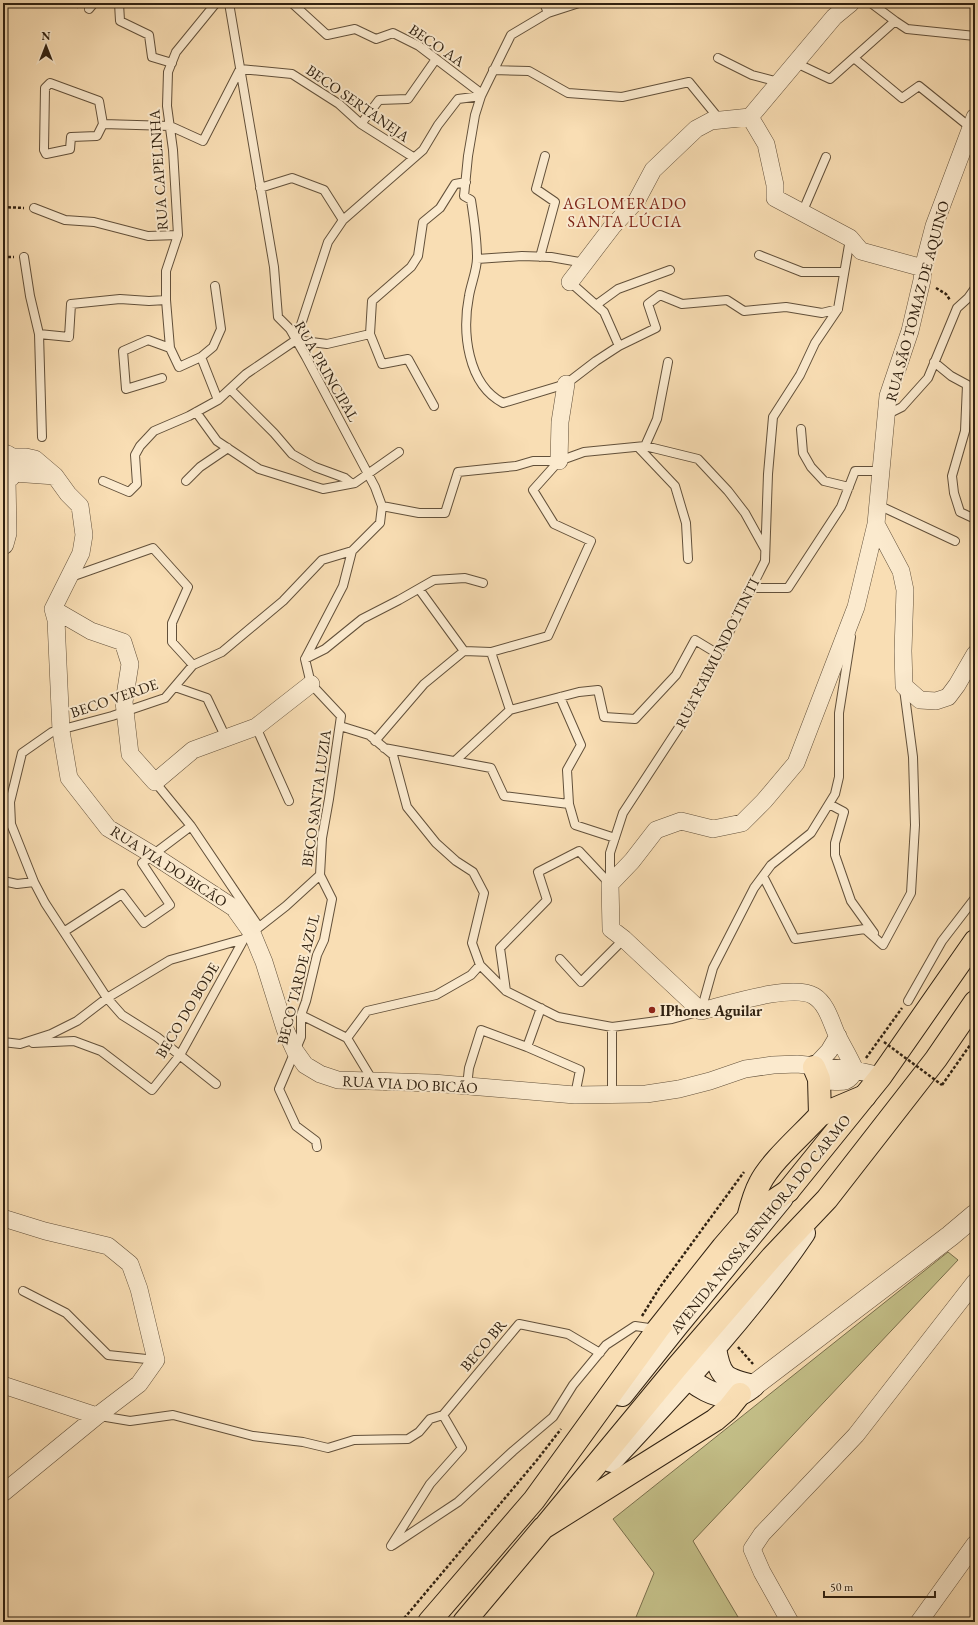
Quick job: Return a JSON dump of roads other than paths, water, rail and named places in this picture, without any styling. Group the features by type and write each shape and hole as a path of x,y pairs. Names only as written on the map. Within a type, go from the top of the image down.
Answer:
{"main road":[{"name":"AVENIDA NOSSA SENHORA DO CARMO","path":"667,1328 744,1245 881,1076 975,941"},
{"name":"AVENIDA NOSSA SENHORA DO CARMO","path":"683,1373 724,1346 774,1265 936,1059 975,1002"},
{"path":"814,1067 818,1080 820,1115"},
{"path":"748,1218 754,1197 770,1168 820,1115 865,1096"},
{"path":"429,1622 534,1500 667,1328 723,1247 748,1218 788,1191"},
{"path":"464,1622 543,1528 683,1373 774,1265 766,1250 756,1246 744,1245"},
{"path":"667,1328 671,1344 671,1357 683,1373 706,1390 715,1393 728,1395 746,1390"},
{"path":"724,1346 718,1366 722,1373 746,1390"},
{"path":"543,1528 715,1420 746,1390"}],"street":[{"path":"570,282 612,227 637,200 653,170 696,129 711,121 750,117 834,17 851,3"},
{"path":"750,117 766,144 775,185 775,198 850,238 861,251 923,274"},
{"name":"RUA SÃO TOMAZ DE AQUINO","path":"610,884 632,861 656,830 681,820 713,829 742,822 764,801 796,763 856,607 876,524 888,396 910,331 934,226 973,122"},
{"path":"559,461 560,422 566,384"},
{"path":"4,531 6,463 55,476 68,494 80,506 84,535 81,554 53,609 91,631 123,642 130,664 124,702 130,754 155,782 192,750 256,727 311,684"},
{"path":"876,524 901,571 905,590 903,651 904,686 920,700 936,700 948,697 973,660"},
{"name":"RUA VIA DO BICÃO","path":"53,609 56,620 61,731 69,778 108,828 153,855 234,908 252,933 264,962 285,1029 295,1051 305,1065 326,1076 338,1080 433,1083 575,1095 646,1094 678,1089 710,1081 745,1069 797,1064 814,1067"},
{"name":"RUA RAIMUNDO TINTI","path":"610,884 611,929 624,939 701,1011"},
{"path":"701,1011 760,996 798,992 814,996 824,1006 855,1070 852,1078 846,1082 828,1081 814,1067 829,1051 838,1036"},
{"path":"855,1070 881,1076"},
{"path":"746,1390 950,1236 975,1214"},
{"path":"3,1218 45,1231 108,1246 130,1264 139,1289 156,1360 139,1384 97,1416 3,1493"},
{"path":"950,1236 975,1230"},
{"path":"790,1622 762,1572 752,1549 762,1534 856,1435 975,1282"},
{"path":"3,1385 97,1416"},
{"path":"919,1622 975,1544"}],"lane":[{"path":"119,3 120,21 149,35 152,57 172,63"},
{"name":"RUA CAPELINHA","path":"170,348 166,300 166,271 178,235 173,150 167,106 168,72 176,52 216,3"},
{"name":"RUA PRINCIPAL","path":"228,3 274,267 278,317 290,329 369,474 382,506"},
{"name":"BECO AA","path":"292,3 327,35 355,29 376,39 392,33 419,46 481,95"},
{"path":"544,3 548,13"},
{"path":"579,3 548,13 511,35 492,70 481,95 475,116 468,156 464,196 471,200 477,259 469,298 466,340 480,382 493,398 503,403 566,384 596,361 620,346 656,328 648,304 660,295 682,304 727,300 744,312 786,307 822,313 838,308"},
{"path":"871,3 907,29 975,36"},
{"path":"796,63 830,79 895,21"},
{"path":"718,58 752,75 780,82"},
{"path":"854,58 902,98 918,86 973,122"},
{"path":"361,124 379,100 408,100 436,59"},
{"path":"102,124 170,126 203,141 240,69"},
{"name":"BECO SERTANEJA","path":"240,69 292,74 339,104 361,124 413,157"},
{"path":"492,70 529,71 568,93 622,97 689,82 720,120"},
{"path":"50,83 99,101 102,124 97,136 71,137 70,149 46,154 44,150 45,88 47,85 50,83"},
{"path":"103,481 129,492 137,484 135,455 140,446 154,431 196,412 218,400 246,374 296,340 328,242 343,220 413,157 423,150 438,125 458,99 481,95"},
{"path":"540,257 555,202 536,189 545,156"},
{"path":"802,213 826,156"},
{"path":"260,188 292,178 324,190 343,220"},
{"path":"434,406 408,359 382,364 370,334 372,301 411,267 418,256 422,222 440,208 455,184 466,182"},
{"path":"34,208 65,220 94,222 148,236 178,235"},
{"name":"RUA RAIMUNDO TINTI","path":"610,884 610,853 623,813 690,712 765,561 768,474 773,418 800,375 816,343 838,308 850,238"},
{"path":"758,255 802,272 844,272"},
{"path":"477,259 522,256 551,257 585,263"},
{"path":"24,257 30,296 39,334 42,437"},
{"path":"596,305 618,289 670,270"},
{"path":"570,282 604,312 620,346"},
{"path":"162,378 126,389 123,351 148,340 170,348 179,367 201,357 213,347 221,329 215,286"},
{"path":"886,415 902,407 928,378 957,308 972,299 975,288"},
{"path":"39,334 69,337 71,304 120,299 149,301 166,300"},
{"path":"296,340 327,344 370,334"},
{"path":"201,357 218,400"},
{"path":"642,447 657,419 668,362"},
{"path":"934,362 951,376 975,389"},
{"path":"967,384 965,430 952,476 954,494 960,512 975,519"},
{"path":"230,389 274,433 292,454 315,467 345,478 351,483"},
{"path":"196,412 217,441 259,469 323,489 355,483 399,452"},
{"path":"801,428 803,453 811,467 824,481 849,487"},
{"path":"642,447 675,486 686,523 688,559"},
{"path":"311,684 305,660 343,586 352,550 380,523 382,506 420,513 445,513 458,472 516,466 533,462 559,461 584,452 642,447 698,459 728,490 745,513 766,549"},
{"path":"186,481 200,467 228,448"},
{"path":"375,741 424,684 464,651 491,652 548,636 591,541 554,524 532,490 559,461"},
{"path":"751,588 788,588 841,508 855,471 881,471"},
{"path":"878,505 955,541"},
{"path":"68,578 154,548 188,587 172,623 172,642 192,665"},
{"name":"BECO VERDE","path":"216,1084 157,1037 122,1015 107,998 65,931 45,903 34,882 11,824 10,802 22,753 52,732 61,731 126,712 165,698 192,665 222,652 283,601 322,560 352,550"},
{"path":"305,660 325,649 362,619 434,580 465,578 483,584"},
{"path":"419,589 464,651"},
{"path":"340,726 369,735 392,755 407,806 436,843 456,861 473,872 484,893 472,943 480,965 506,991 558,1017 612,1027 672,1018 701,1011 713,968 754,888 771,865 811,833 835,794 838,776 838,713 856,607"},
{"path":"455,761 510,710 579,692 598,690 604,717 635,720 676,675 695,640 718,654"},
{"path":"491,652 510,710"},
{"name":"BECO SANTA LUZIA","path":"20,1044 51,1034 77,1021 107,998 170,960 252,933 286,906 320,875 322,838 341,716 311,684"},
{"path":"175,686 207,698 226,738"},
{"path":"883,946 911,893 915,826 913,757 904,686"},
{"path":"560,697 581,745 567,770 568,804 575,825 615,838"},
{"path":"256,727 289,801"},
{"path":"383,748 491,768 504,796 568,804"},
{"path":"155,782 191,826 252,933"},
{"path":"829,804 844,812 836,843 836,855 851,901 883,946"},
{"path":"65,931 122,894 144,923 170,905 142,863 191,826"},
{"path":"506,991 500,948 547,900 538,872 580,851 610,884"},
{"name":"BECO TARDE AZUL","path":"317,1147 316,1141 296,1126 279,1089 301,1037 301,1015 306,1001 317,955 324,940 332,900 320,875"},
{"path":"763,876 795,939 865,930 883,946"},
{"path":"3,881 16,884 34,882"},
{"path":"908,1001 942,940 975,898"},
{"name":"BECO DO BODE","path":"20,1044 74,1041 101,1051 152,1090 180,1055 252,933"},
{"path":"560,958 581,982 624,939"},
{"path":"347,1038 367,1011 436,995 471,976 480,965"},
{"path":"527,1047 541,1008"},
{"path":"301,1015 347,1038 373,1082"},
{"path":"612,1027 612,1095"},
{"path":"467,1086 469,1068 481,1030 527,1047 580,1070 575,1095"},
{"path":"3,1042 20,1044"},
{"path":"23,1291 66,1313 108,1355 156,1360"},
{"name":"BECO BR","path":"443,1415 519,1324 568,1334 600,1353"},
{"path":"97,1416 130,1421 173,1415 253,1436 303,1442 328,1448 354,1440 408,1439 419,1432 430,1419 443,1415 462,1448 430,1484 391,1546 458,1502 513,1451 553,1417 573,1385 606,1345 635,1326 667,1328"}],"place":[{"name":"IPhones Aguilar","path":"652,1010"}],"district":[{"name":"AGLOMERADO SANTA LÚCIA","path":"625,212"}]}
